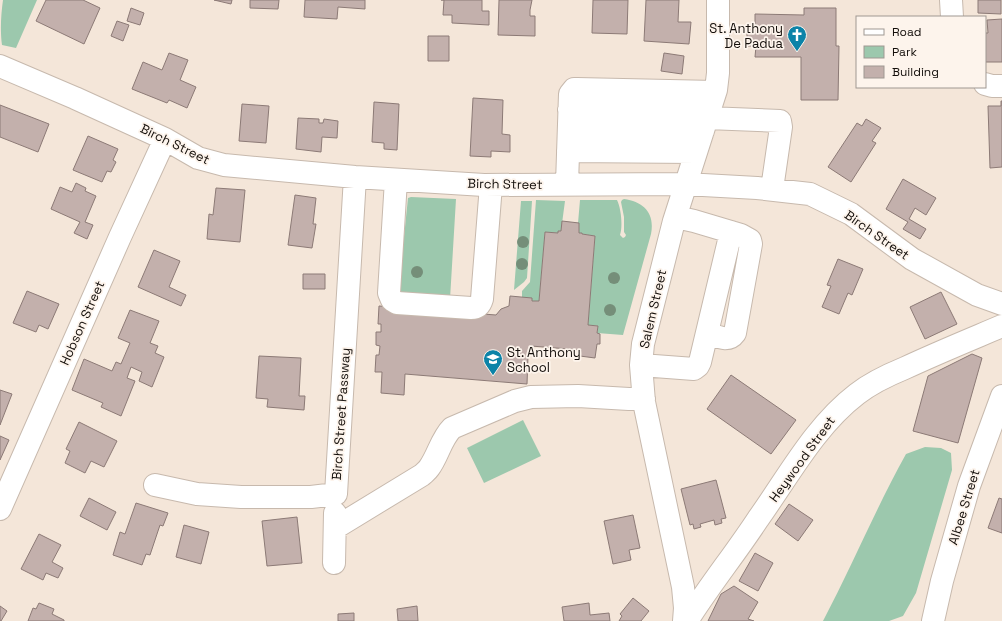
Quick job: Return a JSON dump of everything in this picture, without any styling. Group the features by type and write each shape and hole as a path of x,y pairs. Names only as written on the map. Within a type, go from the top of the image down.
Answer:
{"street":[{"name":"Salem Street","path":"685,621 683,587 644,399 641,365 643,344 676,217 685,184 706,121 718,73 718,0"},
{"path":"952,0 952,16"},
{"name":"Birch Street","path":"0,66 165,138 198,158 224,166 356,178 491,185 685,184 772,189 810,194 851,214 912,259 977,295 1002,304"},
{"path":"986,84 1002,86"},
{"path":"567,184 570,94 574,89 706,121"},
{"path":"569,125 706,121 780,121 781,127 772,189"},
{"path":"569,125 706,121"},
{"name":"Hobson Street","path":"0,509 165,138"},
{"name":"Birch Street Passway","path":"155,485 197,494 241,497 312,497 336,494 356,178"},
{"path":"396,180 389,293 392,300 397,303 471,308 480,305 482,299 491,185"},
{"path":"641,365 694,369 700,362 707,334 731,232 676,217"},
{"name":"Heywood Street","path":"685,621 758,520 808,445 838,409 858,393 882,379 938,352 1002,326"},
{"path":"335,528 422,475 432,464 447,433 452,428 515,401 531,397 578,396 644,399"},
{"name":"Albee Street","path":"933,621 942,581 969,486 1002,396"},
{"path":"334,563 336,494"}],"green space":[{"path":"3,0 37,0 16,48 2,45 1,22"},
{"path":"408,198 456,199 450,299 398,295"},
{"path":"624,199 637,203 646,210 651,220 651,234 623,335 597,333 598,326 588,325 595,236 579,233 578,223 580,200 617,200 621,217 620,235 623,238 626,235 624,232 624,217 621,202"},
{"path":"536,200 565,201 561,231 558,233 545,232 539,301 532,301 532,298 522,298 522,291 530,282"},
{"path":"521,201 532,201 527,278 514,290"},
{"path":"523,420 541,456 484,483 467,448"},
{"path":"925,447 941,448 951,453 952,470 916,593 903,616 889,621 823,621 884,495 906,454"}],"building":[{"path":"46,0 83,0 100,8 84,44 36,21"},
{"path":"214,0 232,0 231,4"},
{"path":"250,0 279,0 278,9 250,8"},
{"path":"305,0 365,0 365,9 338,7 337,19 304,17"},
{"path":"444,0 482,0 482,11 489,11 489,25 452,23 452,15 443,15"},
{"path":"499,0 532,0 530,16 535,16 535,36 498,35"},
{"path":"593,0 628,0 627,34 592,33"},
{"path":"646,0 679,0 678,22 691,22 689,44 644,41"},
{"path":"978,0 1001,0 1001,14 978,13"},
{"path":"131,8 144,13 140,25 127,21"},
{"name":"St. Anthony De Padua","path":"804,8 836,8 836,46 839,46 838,100 801,100 801,57 755,57 756,46 747,46 747,26 755,26 755,14 804,15"},
{"path":"1002,19 1002,62 986,62 986,33 988,33 987,20"},
{"path":"117,21 129,25 123,41 111,36"},
{"path":"428,36 449,36 449,61 428,61"},
{"path":"169,53 188,60 180,80 196,87 187,108 169,100 167,103 132,89 143,62 162,70"},
{"path":"664,53 684,56 682,74 661,71"},
{"path":"473,98 503,100 502,134 510,135 510,152 491,151 491,157 470,156"},
{"path":"1001,101 1002,167 990,168 988,106 1001,106"},
{"path":"374,102 399,104 397,150 384,149 384,143 372,142"},
{"path":"242,104 269,106 266,143 239,141"},
{"path":"0,105 49,124 38,152 0,137"},
{"path":"298,118 319,119 319,123 323,123 324,119 338,121 337,138 322,137 321,152 296,149"},
{"path":"866,119 881,128 872,141 876,143 851,182 828,167 857,123 862,126"},
{"path":"88,136 118,149 113,160 116,162 111,172 107,171 102,182 73,170"},
{"path":"903,179 936,198 926,215 915,208 909,219 926,229 920,239 903,229 908,222 886,209"},
{"path":"76,183 86,188 85,191 96,196 85,222 93,225 87,239 74,233 80,222 51,209 60,187 72,192"},
{"path":"216,188 245,190 240,242 207,239 209,214 213,215"},
{"path":"295,195 316,198 313,224 316,224 312,248 288,245"},
{"path":"562,221 579,223 579,233 595,236 588,325 598,326 597,333 600,334 600,344 597,344 595,358 580,356 581,350 531,346 530,356 528,356 527,384 405,374 404,395 381,393 382,372 375,372 376,355 379,355 380,346 376,345 376,332 381,332 381,324 378,324 379,306 496,315 501,309 509,306 510,296 532,298 532,301 539,301 545,232 558,233 558,231 561,231"},
{"path":"154,250 180,261 169,287 186,295 181,306 138,287"},
{"path":"838,259 863,269 852,295 848,293 839,314 822,307 831,286 827,285"},
{"path":"303,274 325,274 325,289 303,289"},
{"path":"27,291 59,304 48,329 39,325 36,332 13,323"},
{"path":"941,292 957,324 925,339 910,307"},
{"path":"130,310 159,321 150,343 158,346 155,353 164,357 152,387 139,381 142,372 131,367 127,378 135,381 121,416 101,407 103,403 72,390 84,359 112,371 116,362 121,364 130,343 118,338"},
{"path":"972,354 982,358 958,443 913,431 928,376"},
{"path":"259,356 301,358 299,396 305,396 304,410 267,407 268,399 256,398"},
{"path":"731,375 796,420 771,454 707,409"},
{"path":"0,390 12,394 0,425"},
{"path":"79,422 117,441 104,467 91,461 85,473 65,463 70,451 66,449"},
{"path":"0,436 9,440 0,460"},
{"path":"716,480 726,518 721,519 722,523 715,525 714,520 700,524 701,527 694,529 693,524 690,525 681,489"},
{"path":"89,498 116,512 107,530 80,516"},
{"path":"999,498 1002,499 1002,533 988,528"},
{"path":"136,503 168,513 163,526 160,525 150,555 146,554 142,565 113,555 120,532 125,534"},
{"path":"789,504 813,520 798,541 775,524"},
{"path":"633,515 640,548 629,550 631,560 613,564 604,521"},
{"path":"297,517 302,563 267,566 262,521"},
{"path":"184,525 209,532 201,564 176,557"},
{"path":"39,534 61,545 52,562 63,568 58,578 46,573 43,580 21,569"},
{"path":"755,553 773,563 758,591 739,581"},
{"path":"734,586 758,602 748,619 754,621 708,621 721,594"},
{"path":"633,598 649,611 641,621 619,621 622,616 620,614"},
{"path":"39,603 54,609 52,614 64,621 28,621 33,608 36,609"},
{"path":"589,603 590,615 609,613 610,621 564,621 562,607"},
{"path":"0,606 7,611 1,621 0,621"},
{"path":"417,606 418,621 398,621 397,609"},
{"path":"354,613 354,621 338,621 338,614"}],"place":[{"name":"St. Anthony De Padua","path":"797,52"},
{"name":"St. Anthony School","path":"493,376"}]}
